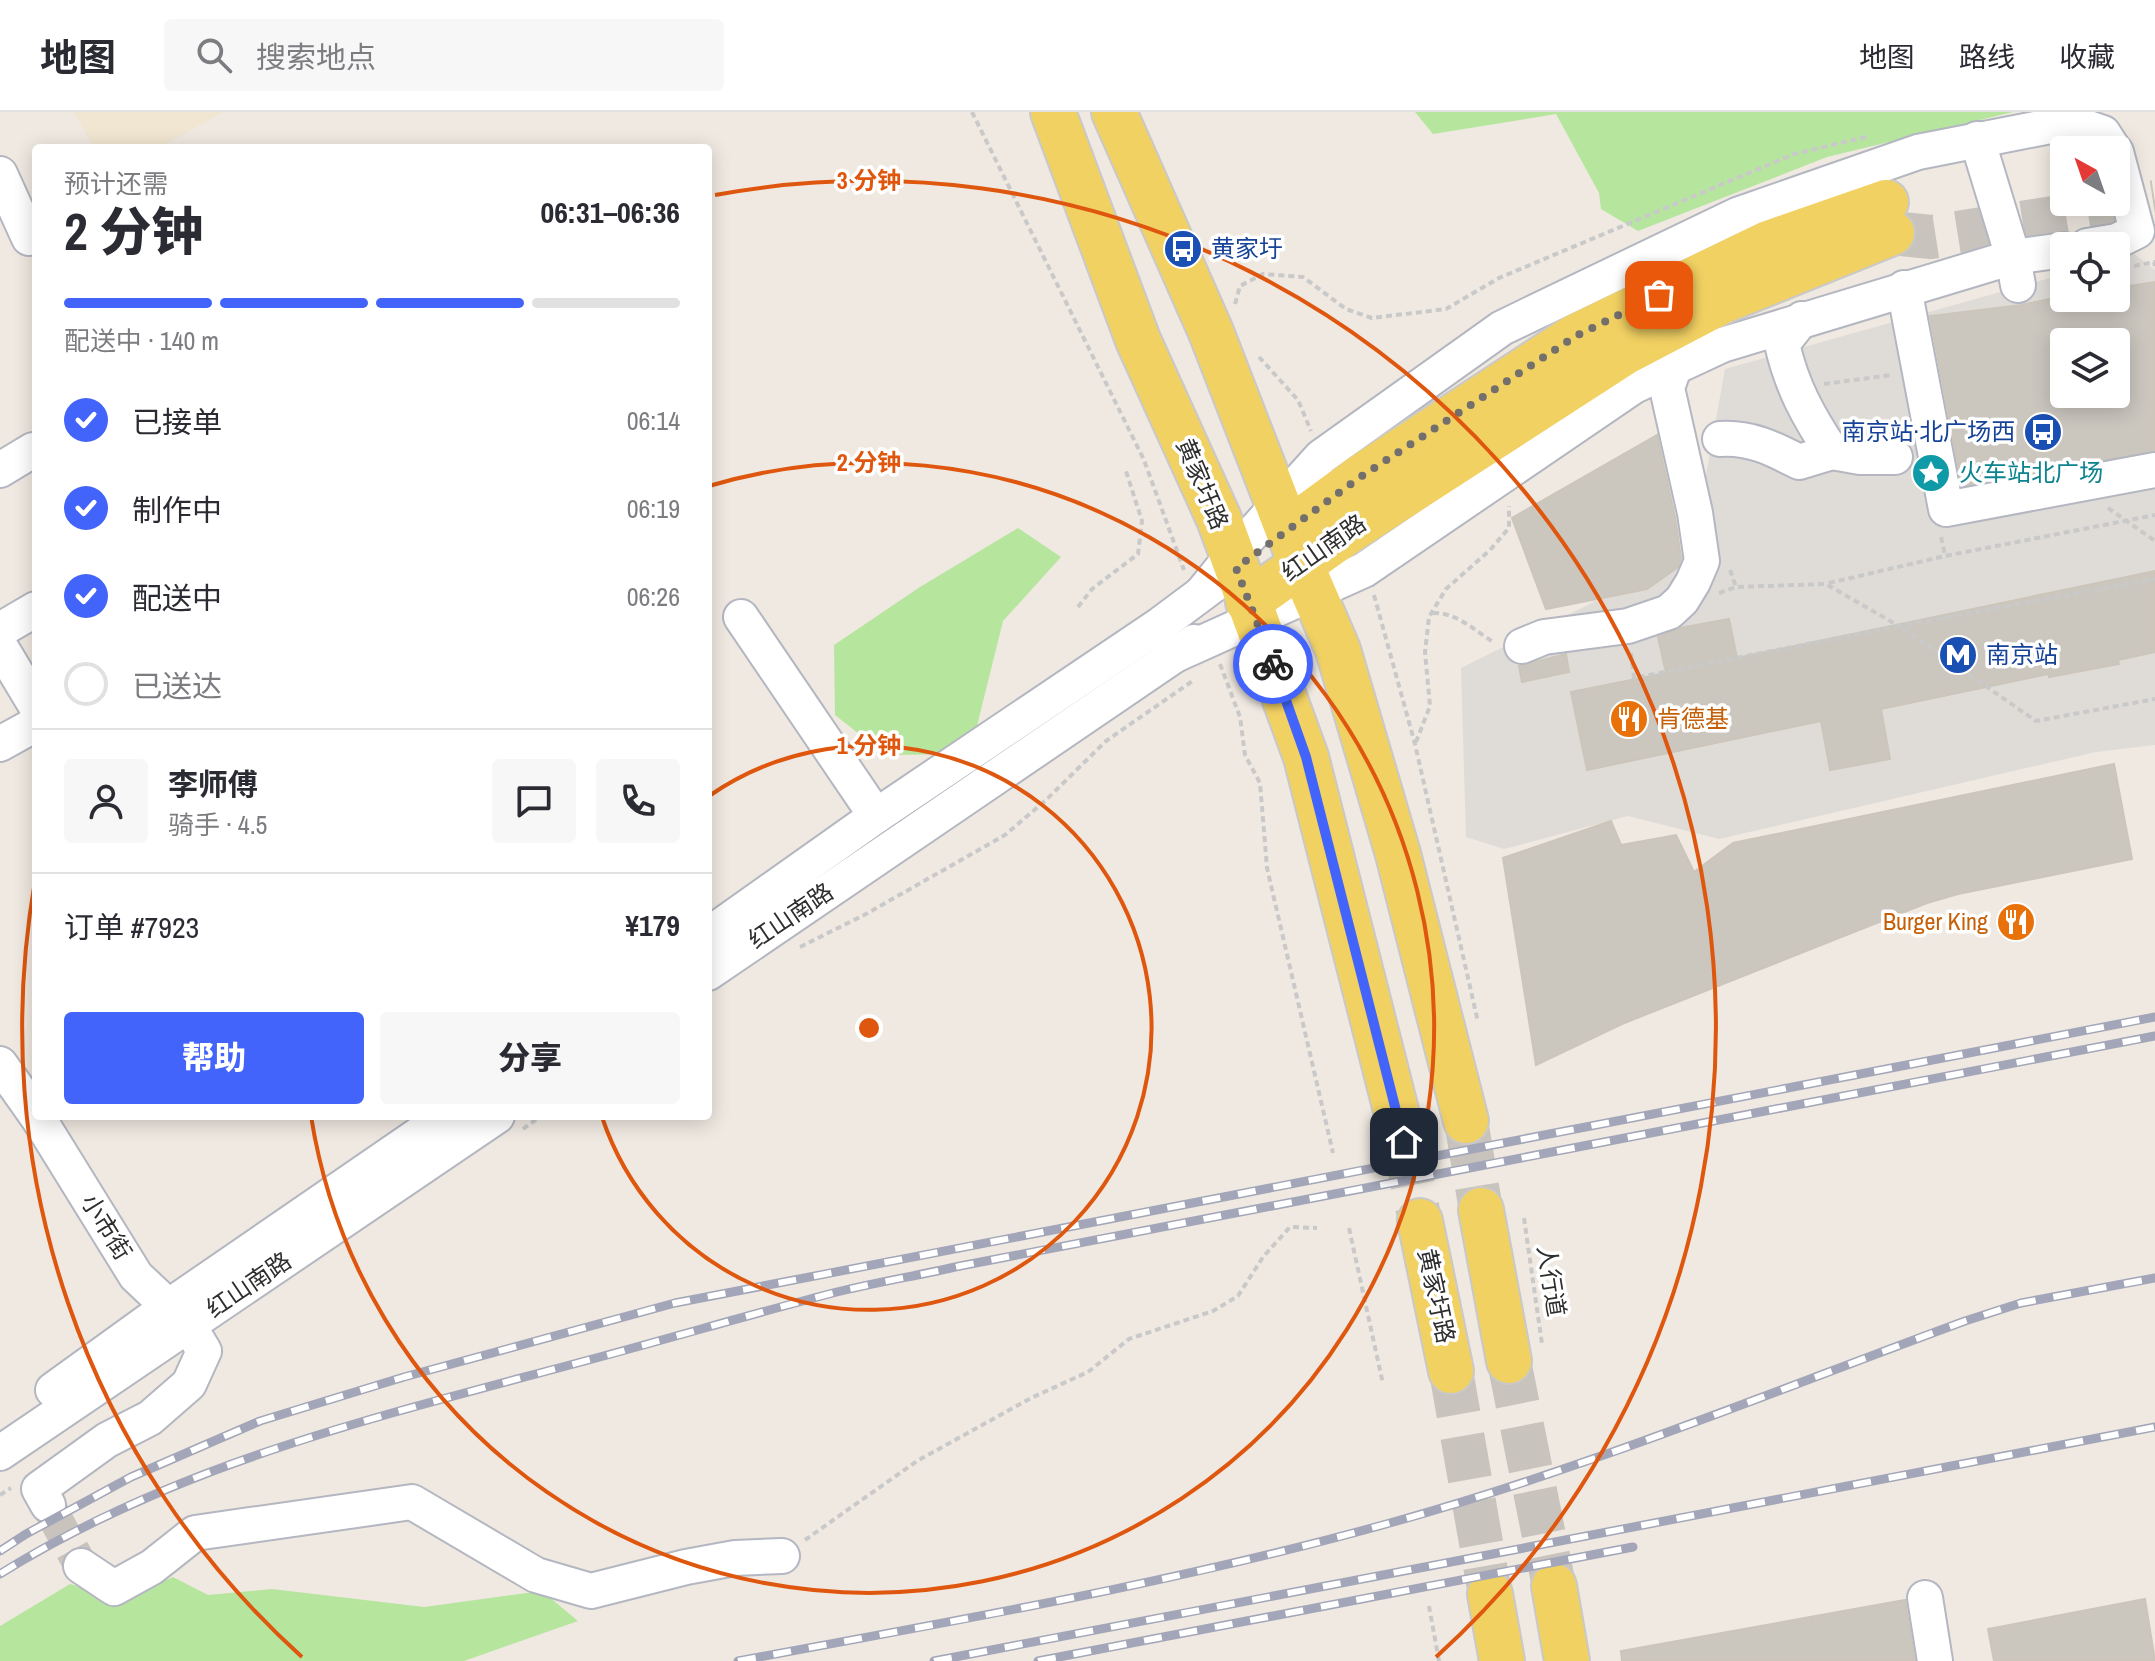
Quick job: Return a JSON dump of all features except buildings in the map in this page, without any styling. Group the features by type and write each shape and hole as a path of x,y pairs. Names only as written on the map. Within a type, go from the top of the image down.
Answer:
{"main road":[{"name":"黄家圩路","path":"1053,112 1138,340 1211,500 1228,590 1306,757 1404,1142"},
{"path":"1114,112 1211,332 1338,650 1394,840 1466,1121"},
{"name":"红山南路","path":"1228,590 1295,548 1359,478 1576,336 1768,243 1889,217"},
{"path":"1481,1210 1526,1355"},
{"name":"黄家圩路","path":"1420,1221 1451,1371"},
{"path":"1554,1586 1567,1661"},
{"path":"1490,1594 1502,1661"}],"street":[{"path":"1175,655 1210,641 1228,590 1295,548 1321,457 1502,328 1737,215 1918,152 2071,122 2105,136"},
{"path":"1977,139 2016,271"},
{"path":"0,174 29,238 32,237"},
{"path":"2130,206 2137,231 2130,234"},
{"path":"1295,548 1364,570 1634,386 1722,345 1904,288 2016,271 2050,256"},
{"path":"1904,288 1946,509 2155,470"},
{"path":"1802,319 1782,344 1790,376 1807,413 1832,452"},
{"path":"1522,646 1544,637 1628,626 1669,612 1682,600 1702,561 1695,513 1667,388 1674,368"},
{"path":"1720,439 1738,438 1762,443 1799,462 1832,452 1860,457 1895,457"},
{"path":"0,470 32,451"},
{"name":"红山南路","path":"712,970 1175,655 1228,590"},
{"name":"红山南路","path":"712,932 876,816 1228,590"},
{"path":"0,630 32,611"},
{"path":"741,617 876,816"},
{"path":"0,646 32,699"},
{"path":"0,744 32,726"},
{"name":"小市街","path":"0,1064 32,1109"},
{"name":"小市街","path":"39,1120 136,1276 179,1316"},
{"name":"红山南路","path":"0,1453 441,1120"},
{"name":"红山南路","path":"0,1429 491,1120"},
{"path":"48,1505 39,1489 107,1440 150,1418 189,1384 204,1351 179,1316"},
{"path":"81,1566 114,1588 152,1567 195,1533 412,1502 536,1575 591,1591 735,1558 782,1556"},
{"path":"1925,1598 1935,1661"}],"path":[{"path":"972,112 1144,460 1228,590"},
{"path":"1820,385 1893,374"},
{"path":"1078,607 1092,589 1138,554 1142,521 1125,468"},
{"path":"1415,744 1430,706 1425,652 1429,617 1446,589 1490,550 1509,528 1508,510 1512,496"},
{"path":"2105,506 2155,541"},
{"path":"1682,600 1704,599 1736,587 1826,584 1945,556 2155,515"},
{"path":"1939,525 1945,556"},
{"path":"1628,626 1634,678 2155,579"},
{"path":"1826,584 1899,626 2036,721 2155,699"},
{"path":"1433,613 1441,613 1473,628 1512,652 1522,646"},
{"path":"1210,641 1240,717 1245,755 1260,783 1267,868 1333,1153"},
{"name":"人行道","path":"1524,1218 1526,1355"},
{"path":"782,1556 917,1461 1031,1398 1088,1372 1129,1339 1213,1311 1238,1296 1263,1257 1290,1227 1317,1228"},
{"path":"1349,1228 1383,1384"},
{"path":"1429,1606 1439,1661"}],"shaded area":[{"path":"74,112 223,112 166,144 92,144"},
{"name":"火车站北广场","path":"2134,254 2155,270 2155,745 2096,752 1719,839 1628,816 1504,849 1466,837 1461,668 1692,553 1725,369 2050,278 2050,312 2130,312 2130,255"}],"green space":[{"path":"1415,112 2013,112 1827,157 1638,231 1601,209 1599,193 1556,114 1433,134"},
{"path":"1018,528 1061,557 1003,621 970,754 886,755 835,715 834,645 920,587"},
{"path":"173,1577 208,1595 272,1589 424,1607 542,1591 578,1621 464,1661 0,1661 0,1626 70,1584 124,1599"}],"tunnel":[{"path":"1892,233 1931,237 2155,202"},
{"path":"1466,1121 1481,1210"},
{"path":"1404,1142 1420,1221"},
{"path":"1509,1361 1554,1586"},
{"path":"1451,1371 1490,1594"},
{"path":"48,1505 81,1566"}],"railway":[{"path":"0,1551 131,1477 260,1421 404,1377 675,1303 2155,1017"},
{"path":"0,1574 66,1536 134,1503 275,1449 420,1405 861,1286 2155,1036"},
{"path":"738,1661 986,1615 1316,1543 1541,1477 2021,1303 2155,1278"},
{"path":"934,1661 2155,1427"},
{"path":"1038,1661 1633,1547"}],"way so far":[{"path":"1273,664 1236,568 1359,478 1576,336 1659,295"}],"place":[{"name":"黄家圩","path":"1183,249"},
{"name":"南京站·北广场西","path":"2043,432"},
{"name":"火车站北广场","path":"1931,473"},
{"name":"南京站","path":"1958,655"},
{"name":"肯德基","path":"1629,719"},
{"name":"Burger King","path":"2016,922"}],"route":[{"path":"1273,664 1306,757 1404,1142"}]}
